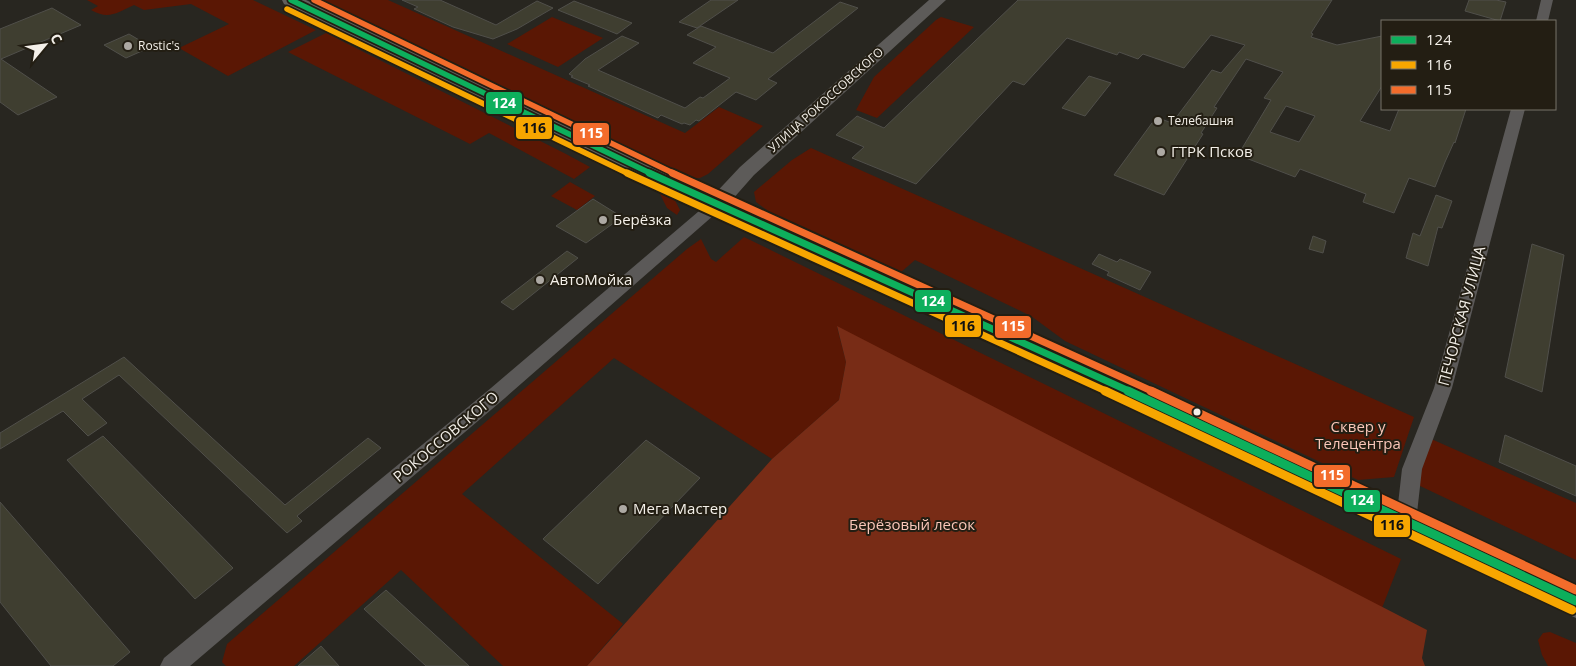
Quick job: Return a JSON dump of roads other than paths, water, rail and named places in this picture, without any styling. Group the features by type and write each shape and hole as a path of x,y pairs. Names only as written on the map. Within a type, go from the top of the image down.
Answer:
{"highway":[{"path":"291,0 662,179 1039,350 1576,601"}],"main road":[{"name":"УЛИЦА РОКОССОВСКОГО","path":"717,204 747,171 938,0"}],"street":[{"path":"1542,20 1547,0"},
{"name":"ПЕЧОРСКАЯ УЛИЦА","path":"1406,522 1412,469 1443,388 1518,110"},
{"name":"РОКОССОВСКОГО","path":"172,666 498,394 717,204"}],"place":[{"name":"Rostic's","path":"128,46"},
{"name":"Телебашня","path":"1158,121"},
{"name":"ГТРК Псков","path":"1161,152"},
{"name":"Берёзка","path":"603,220"},
{"name":"АвтоМойка","path":"540,280"},
{"name":"Мега Мастер","path":"623,509"}],"park label":[{"name":"Сквер у Телецентра","path":"1358,436"},
{"name":"Берёзовый лесок","path":"912,525"}]}
